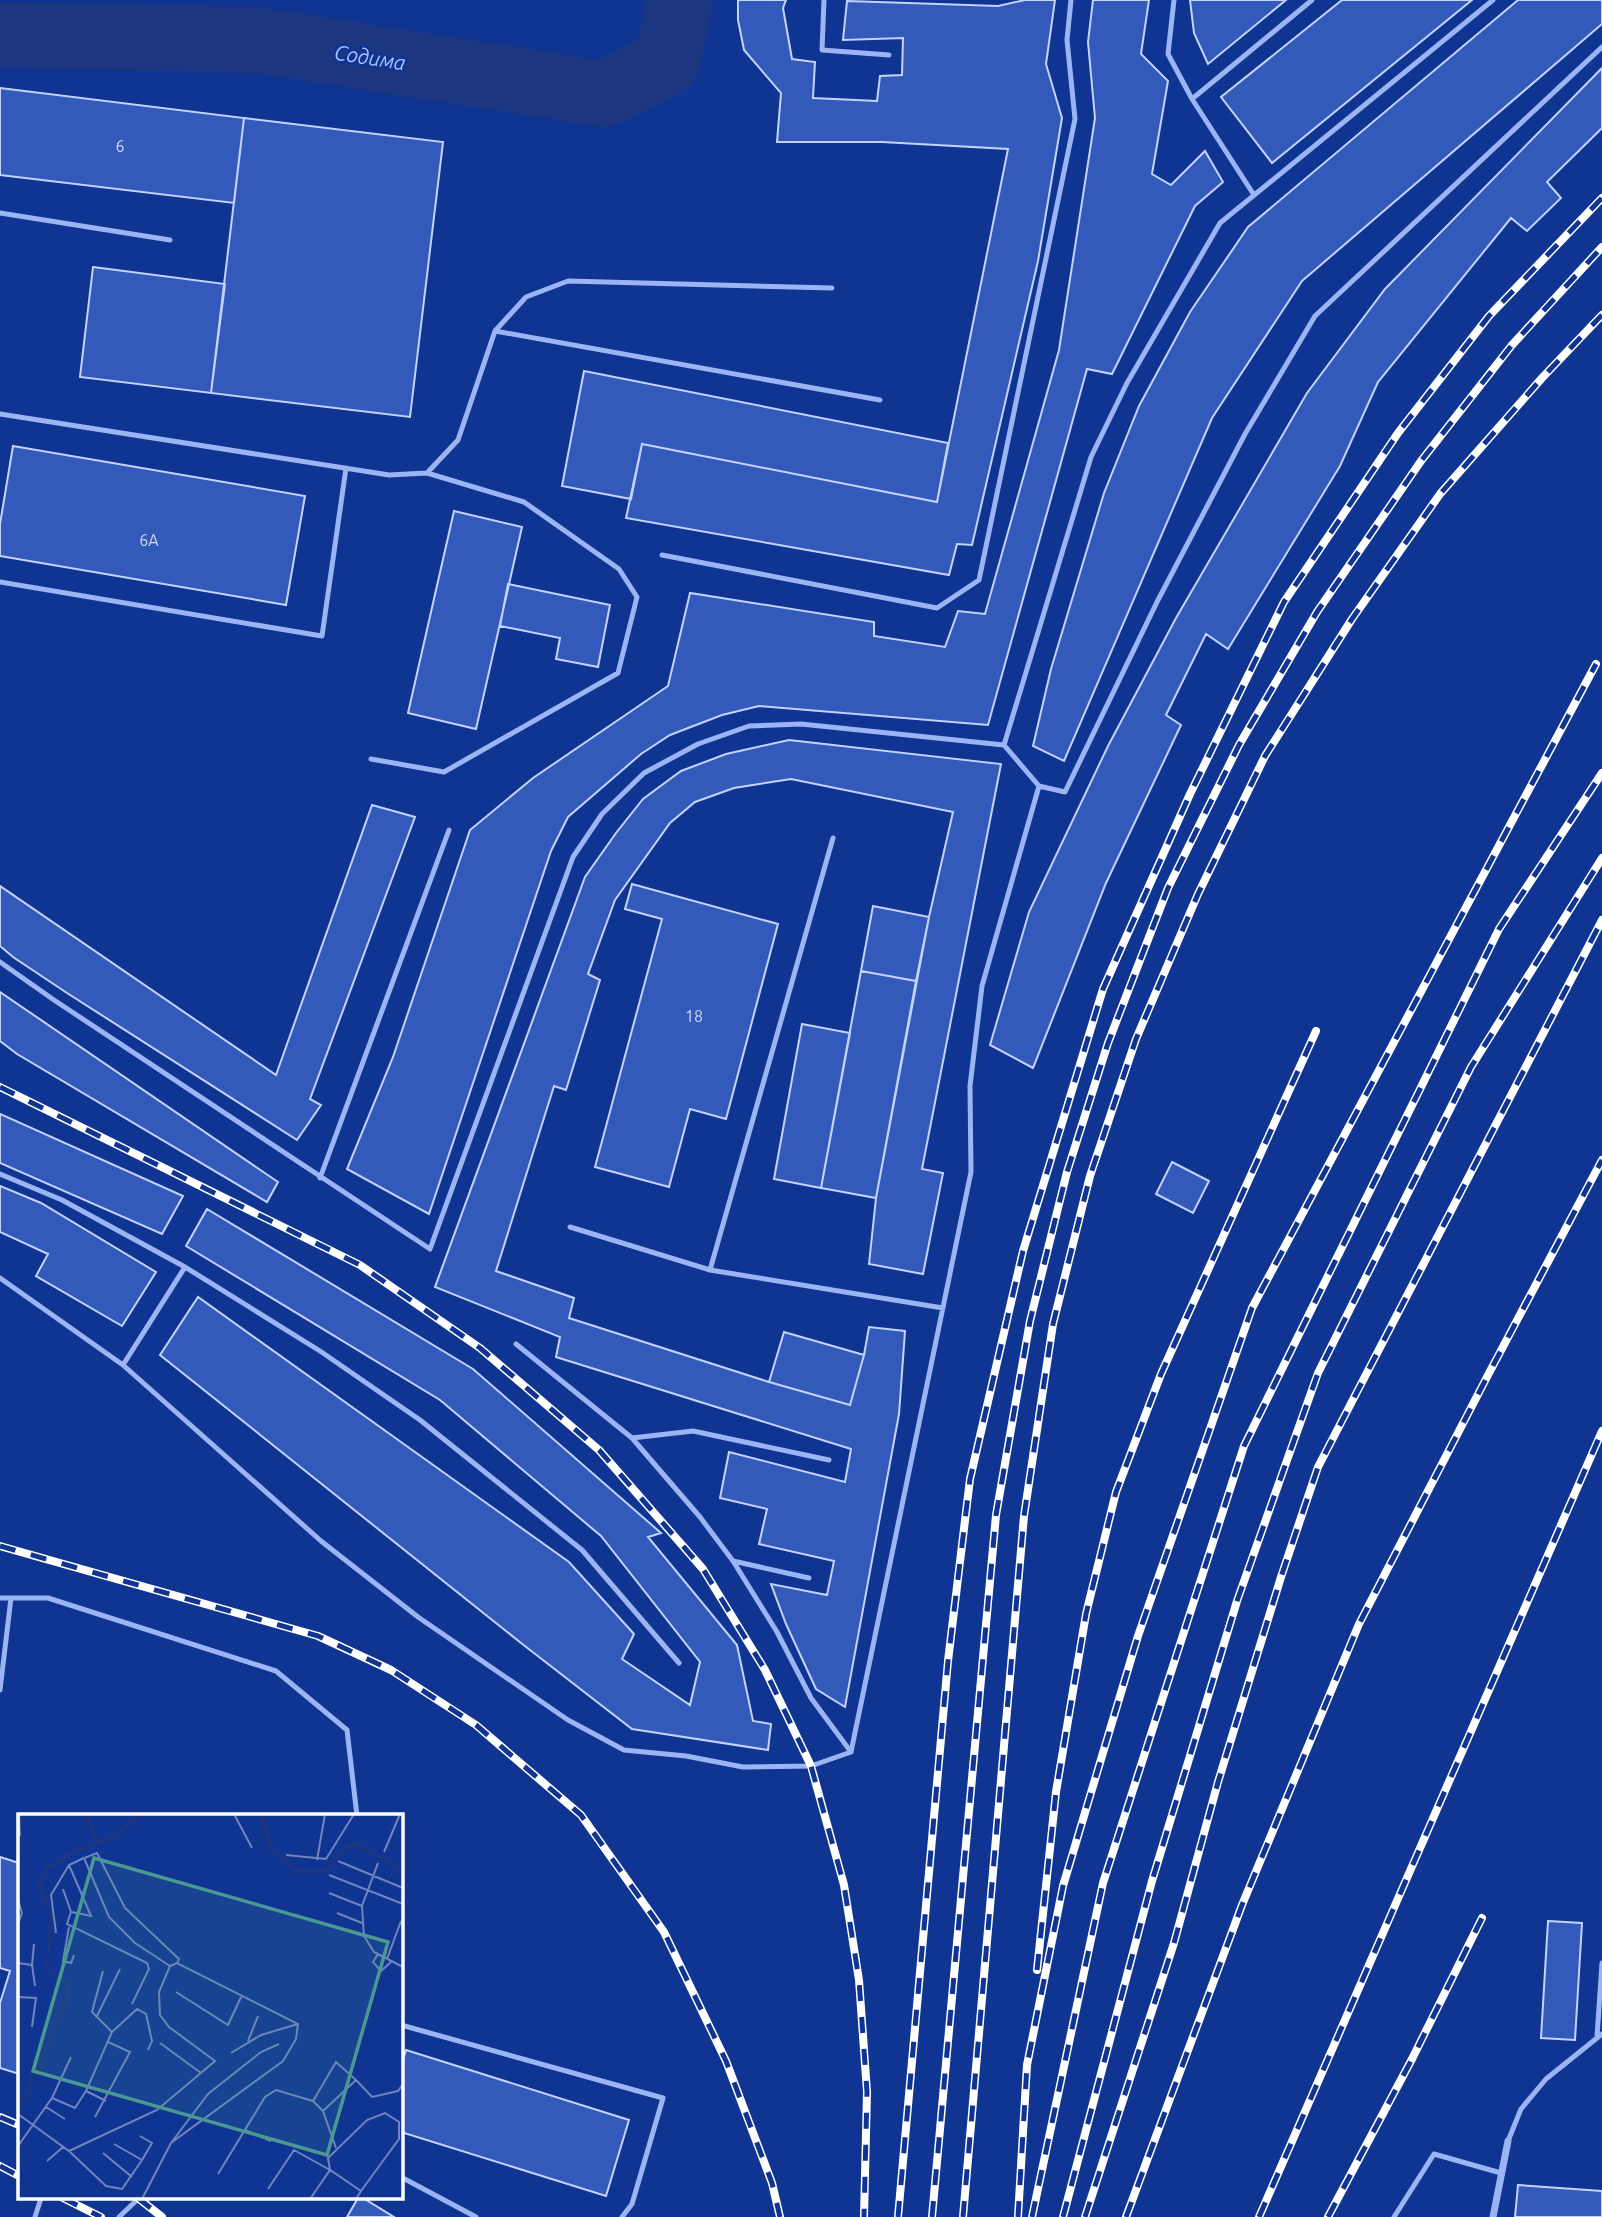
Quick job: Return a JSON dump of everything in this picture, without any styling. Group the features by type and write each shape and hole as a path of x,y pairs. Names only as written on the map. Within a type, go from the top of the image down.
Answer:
{"street":[{"path":"1493,2217 1507,2141"}],"lane":[{"path":"824,0 822,50 890,55"},
{"path":"662,555 937,608 979,580 1076,120 1067,40 1072,0"},
{"path":"1174,0 1168,54 1192,99 1254,195"},
{"path":"1192,99 1312,0"},
{"path":"1004,745 1091,457 1126,383 1220,223 1493,0"},
{"path":"0,962 430,1249 573,857 602,814 644,773 698,744 749,726 801,724 1004,745 1039,786 1065,792 1176,566 1245,434 1315,316 1602,47"},
{"path":"0,213 170,240"},
{"path":"427,473 458,440 495,331 526,297 568,281 832,288"},
{"path":"495,331 880,400"},
{"path":"0,414 389,475 427,473 524,502 619,569 637,597 618,673 443,772 371,760"},
{"path":"0,582 322,636 346,468"},
{"path":"851,1752 971,1172 970,1086 982,986 1039,786"},
{"path":"320,1178 449,830"},
{"path":"710,1270 832,838"},
{"path":"0,1174 62,1200 185,1267 320,1351 420,1420 582,1550 679,1663"},
{"path":"569,1227 710,1270 943,1308"},
{"path":"122,1365 185,1267"},
{"path":"0,1278 122,1365 321,1541 418,1617 568,1720 624,1750 686,1756 743,1767 811,1766 851,1752"},
{"path":"516,1343 632,1438 700,1517 733,1561 777,1632 811,1698 851,1752"},
{"path":"632,1438 693,1431 829,1461"},
{"path":"733,1561 808,1578"},
{"path":"0,1598 48,1598 276,1671 347,1730 357,1814"},
{"path":"0,1690 11,1598"},
{"path":"1507,2141 1521,2109 1546,2079 1599,2035 1602,1964"},
{"path":"402,2025 663,2098 632,2204 622,2217"},
{"path":"1394,2217 1434,2154 1501,2173"},
{"path":"402,2178 476,2217"},
{"path":"35,2217 40,2200"},
{"path":"119,2217 137,2200"}],"building":[{"path":"738,0 786,0 783,8 792,59 815,62 813,98 877,101 880,76 902,75 903,38 843,40 847,1 998,6 1025,0 1055,0 1046,64 1062,118 1038,261 972,545 957,544 949,575 626,518 642,444 937,502 1008,149 882,142 777,142 781,93 744,50 738,20"},
{"path":"1093,0 1149,0 1141,54 1168,81 1152,174 1171,185 1205,151 1223,182 1195,206 1112,374 1087,369 988,725 759,706 722,715 670,735 641,754 568,817 551,851 429,1214 347,1169 393,1057 470,830 533,778 668,686 690,593 874,622 874,636 945,647 958,611 985,614 1059,350 1095,118 1088,42"},
{"path":"1190,0 1286,0 1208,64 1194,33"},
{"path":"1342,0 1472,0 1272,163 1221,97"},
{"path":"1518,0 1602,0 1602,24 1302,281 1212,418 1064,761 1033,746 1051,669 1104,493 1139,406 1190,312 1248,227"},
{"path":"1602,68 1602,128 1547,182 1561,198 1527,231 1511,218 1378,382 1340,466 1228,649 1206,634 1166,715 1181,725 1106,883 1033,1068 990,1045 1029,912 1108,746 1176,618 1307,393 1385,289"},
{"path":"0,88 244,118 234,203 0,175"},
{"path":"244,118 443,142 410,417 211,393"},
{"path":"93,267 225,284 211,393 80,377"},
{"path":"584,371 948,443 937,502 642,444 631,499 562,486"},
{"path":"13,446 305,496 286,605 0,556 0,524"},
{"path":"454,511 522,527 476,729 408,713"},
{"path":"508,584 610,605 598,667 556,659 560,638 500,626"},
{"path":"789,740 1001,764 922,1169 943,1173 923,1274 869,1264 876,1198 929,917 953,812 791,779 734,788 695,802 670,823 615,900 588,974 600,980 566,1090 554,1086 496,1271 574,1298 569,1318 850,1405 869,1327 905,1331 899,1414 845,1707 816,1689 771,1584 827,1595 834,1561 759,1544 767,1509 720,1498 729,1452 845,1482 851,1449 556,1357 560,1337 435,1287 585,877 643,799 681,771 726,754"},
{"path":"372,805 415,817 310,1099 321,1105 297,1140 67,993 0,946 0,886 276,1075"},
{"path":"632,884 778,924 726,1119 690,1109 669,1187 595,1167 662,919 625,909"},
{"path":"873,906 929,917 916,981 861,971"},
{"path":"861,971 916,981 876,1198 821,1188"},
{"path":"0,992 278,1182 267,1202 17,1054 0,1041"},
{"path":"802,1024 850,1033 821,1188 774,1179"},
{"path":"0,1114 183,1196 162,1234 0,1163"},
{"path":"1172,1162 1209,1181 1193,1213 1156,1194"},
{"path":"0,1186 41,1203 156,1272 122,1326 36,1276 48,1254 0,1232"},
{"path":"207,1209 473,1369 661,1533 648,1537 737,1645 753,1721 771,1724 768,1750 632,1729 160,1355 198,1297 569,1562 634,1634 622,1659 690,1705 700,1662 601,1536 440,1400 186,1246"},
{"path":"784,1332 864,1355 850,1405 769,1382"},
{"path":"0,1857 18,1863 18,2074 0,2068 0,2003 10,1971 0,1968"},
{"path":"1548,1921 1582,1923 1575,2040 1541,2038"},
{"path":"406,2050 629,2120 606,2196 402,2132 402,2063"},
{"path":"1518,2185 1602,2191 1602,2217 1515,2217"},
{"path":"357,2200 366,2200 394,2217 347,2217"}],"waterway":[{"name":"Содима","path":"0,35 258,40 604,94 667,62 680,0"}],"railway":[{"path":"898,2217 948,1661 970,1479 1023,1251 1103,989 1190,794 1284,602 1398,433 1489,316 1602,198"},
{"path":"932,2217 996,1515 1030,1321 1067,1172 1108,1043 1168,888 1239,745 1317,612 1421,461 1512,345 1602,247"},
{"path":"963,2217 1024,1516 1053,1324 1090,1176 1136,1039 1198,894 1265,756 1352,619 1440,494 1542,378 1602,315"},
{"path":"1018,2217 1027,2065 1063,1886 1138,1636 1252,1308 1596,664"},
{"path":"1032,2217 1103,1883 1244,1446 1499,929 1602,773"},
{"path":"1063,2217 1152,1881 1237,1601 1318,1373 1471,1067 1602,858"},
{"path":"1085,2217 1174,1943 1218,1782 1318,1467 1602,920"},
{"path":"1037,1970 1056,1792 1086,1614 1116,1492 1161,1374 1316,1031"},
{"path":"0,1087 360,1265 480,1348 599,1450 703,1569 765,1670 811,1766 844,1885 859,1980 867,2092 864,2217"},
{"path":"1126,2217 1242,1905 1359,1624 1602,1160"},
{"path":"1259,2217 1602,1431"},
{"path":"0,1546 318,1636 391,1670 476,1725 581,1815 664,1932 726,2061 772,2183 780,2217"},
{"path":"1328,2217 1412,2059 1482,1918"},
{"path":"0,2117 18,2125"},
{"path":"0,2166 18,2175"},
{"path":"67,2200 101,2217"},
{"path":"141,2200 162,2217"}]}
